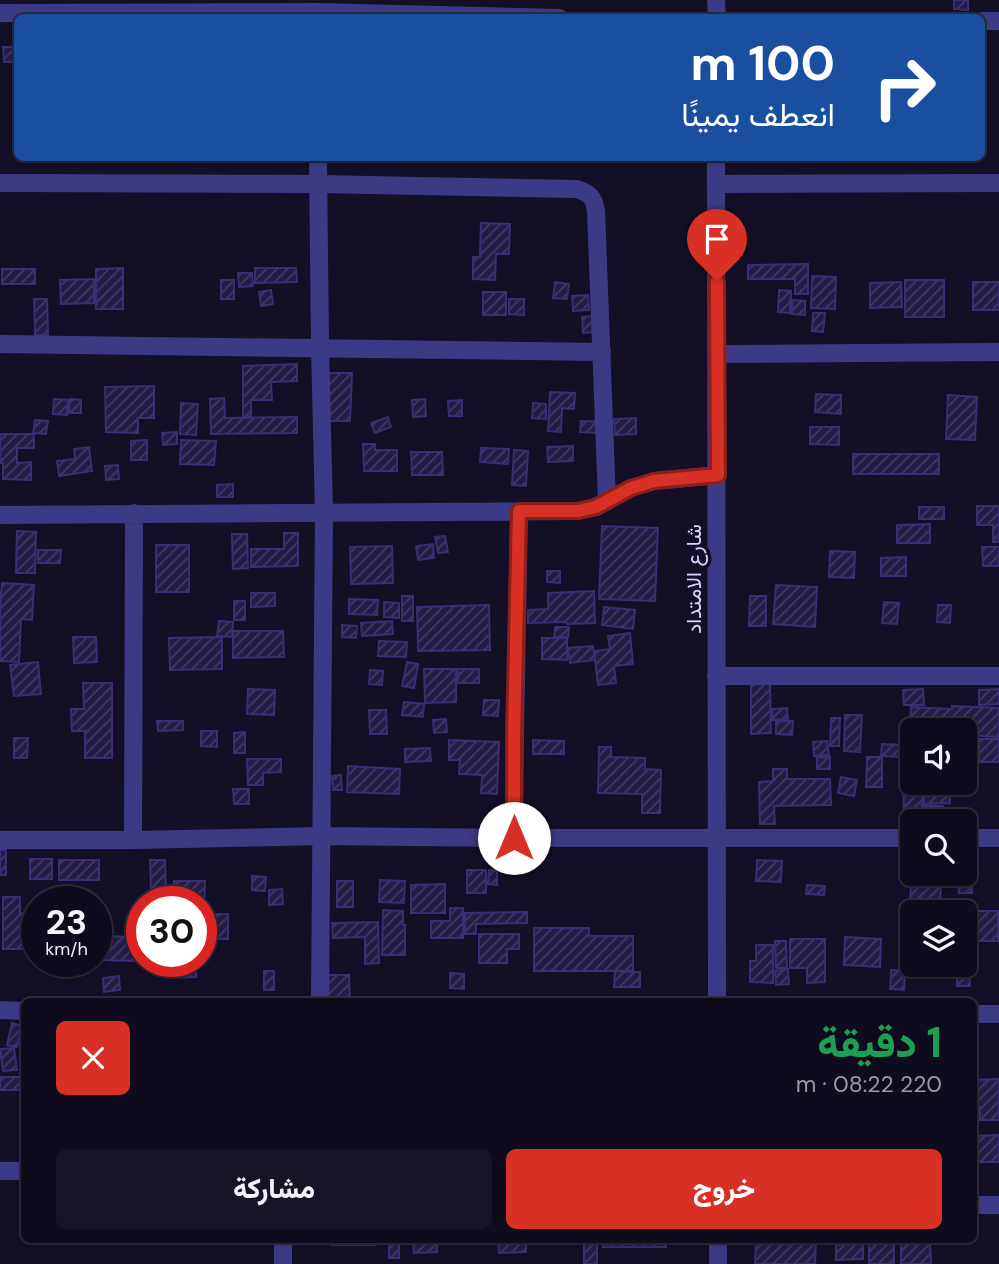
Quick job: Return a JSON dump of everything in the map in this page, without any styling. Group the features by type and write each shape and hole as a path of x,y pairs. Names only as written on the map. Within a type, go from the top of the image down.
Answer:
{"street":[{"path":"0,13 318,10 438,14"},
{"path":"318,161 324,512 320,998"},
{"name":"شارع الامتداد","path":"716,161 717,998"},
{"path":"716,184 999,183"},
{"path":"0,184 319,184 577,189 588,193 594,201 596,211 607,502"},
{"path":"0,344 602,352"},
{"path":"717,354 999,352"},
{"path":"0,515 578,511 596,507 631,488 654,481 718,475"},
{"path":"514,838 519,511"},
{"path":"134,513 134,840"},
{"path":"716,676 999,676"},
{"path":"0,840 321,836 900,838"},
{"path":"977,838 999,838"},
{"path":"0,1010 21,1011"},
{"path":"977,1014 999,1014"},
{"path":"0,1171 21,1171"},
{"path":"977,1205 999,1205"},
{"path":"283,1243 283,1264"},
{"path":"718,1243 718,1264"}],"building":[{"path":"954,0 968,0 968,10 954,9"},
{"path":"3,47 14,47 14,62 4,62"},
{"path":"481,223 510,224 509,254 496,254 495,280 473,279 473,257 480,257"},
{"path":"808,264 808,294 795,294 795,279 748,279 748,265"},
{"path":"123,268 123,309 96,309 96,269"},
{"path":"255,268 296,268 297,282 255,283"},
{"path":"2,269 35,269 35,284 2,284"},
{"path":"238,273 252,273 253,286 239,287"},
{"path":"812,276 836,277 835,309 811,308"},
{"path":"94,279 94,303 61,304 60,280"},
{"path":"221,280 234,280 234,299 221,299"},
{"path":"905,280 944,280 944,317 905,317"},
{"path":"555,282 569,284 567,299 553,298"},
{"path":"901,282 902,307 870,308 870,283"},
{"path":"973,282 999,282 999,310 973,310"},
{"path":"271,290 273,304 261,306 259,292"},
{"path":"779,290 791,291 790,313 778,312"},
{"path":"483,292 506,292 506,315 483,315"},
{"path":"588,295 589,310 573,311 572,296"},
{"path":"34,299 47,299 48,335 35,335"},
{"path":"509,299 524,299 524,315 509,314"},
{"path":"792,300 805,301 805,315 792,314"},
{"path":"813,313 825,313 823,332 812,331"},
{"path":"593,316 594,332 583,333 582,317"},
{"path":"297,364 297,381 271,382 272,400 251,400 251,416 243,416 243,366"},
{"path":"328,373 352,373 350,421 326,421"},
{"path":"154,386 154,418 138,418 138,433 106,432 105,387"},
{"path":"550,392 575,393 574,409 562,408 561,432 548,431"},
{"path":"816,394 841,395 841,414 815,412"},
{"path":"948,395 977,397 975,440 946,439"},
{"path":"224,398 225,418 297,417 297,433 211,434 210,399"},
{"path":"54,399 68,400 67,415 53,414"},
{"path":"70,399 81,400 81,413 69,413"},
{"path":"425,399 426,416 413,417 412,400"},
{"path":"462,400 462,416 449,416 448,401"},
{"path":"181,403 198,404 196,435 180,434"},
{"path":"533,403 546,404 546,419 532,418"},
{"path":"388,417 391,427 375,433 371,423"},
{"path":"636,418 636,434 615,435 614,419"},
{"path":"35,420 48,421 46,434 33,433"},
{"path":"581,421 604,422 603,433 580,432"},
{"path":"810,427 839,427 839,445 810,444"},
{"path":"177,432 177,444 163,445 162,433"},
{"path":"0,434 34,434 34,448 17,448 17,463 31,462 31,480 3,479"},
{"path":"147,440 147,460 131,460 131,441"},
{"path":"181,440 216,441 214,465 180,464"},
{"path":"363,444 375,444 375,450 397,450 397,471 364,471"},
{"path":"573,446 573,461 548,462 547,447"},
{"path":"89,447 92,471 59,476 57,461 75,459 74,449"},
{"path":"481,448 509,449 508,464 480,462"},
{"path":"514,450 528,451 526,486 512,485"},
{"path":"411,452 442,452 443,475 412,475"},
{"path":"853,454 939,454 939,474 853,474"},
{"path":"118,465 119,479 106,480 105,466"},
{"path":"233,484 233,497 217,497 217,485"},
{"path":"977,506 999,506 999,542 993,542 993,525 977,525"},
{"path":"919,507 944,507 944,519 919,519"},
{"path":"930,524 930,543 897,543 897,525"},
{"path":"602,526 658,528 655,601 599,599"},
{"path":"17,531 36,532 35,573 16,573"},
{"path":"284,533 298,533 298,566 251,567 251,549 284,549"},
{"path":"232,534 247,534 248,568 233,569"},
{"path":"445,536 448,552 438,553 435,537"},
{"path":"433,544 434,558 418,560 416,546"},
{"path":"156,545 189,545 189,592 156,592"},
{"path":"392,546 393,583 351,584 350,547"},
{"path":"982,547 999,547 999,566 983,566"},
{"path":"38,550 61,550 60,563 38,563"},
{"path":"830,551 855,552 854,578 829,577"},
{"path":"906,557 906,576 881,576 881,558"},
{"path":"547,571 560,571 560,583 547,582"},
{"path":"2,583 34,585 32,620 21,619 19,662 0,661"},
{"path":"776,585 817,587 815,627 773,624"},
{"path":"594,591 595,623 528,623 528,610 548,609 548,593"},
{"path":"251,593 275,593 275,606 251,607"},
{"path":"402,596 413,596 413,621 402,621"},
{"path":"750,596 766,596 766,626 749,626"},
{"path":"349,599 378,600 377,615 349,614"},
{"path":"234,601 245,601 245,620 234,620"},
{"path":"384,602 399,603 399,618 384,617"},
{"path":"884,602 899,603 897,624 882,623"},
{"path":"489,605 490,650 418,651 417,607"},
{"path":"938,605 951,605 950,623 937,622"},
{"path":"604,607 635,610 633,629 602,625"},
{"path":"219,621 233,622 232,637 217,636"},
{"path":"392,621 393,634 362,636 361,623"},
{"path":"342,625 357,626 356,638 342,637"},
{"path":"555,627 569,627 568,637 554,637"},
{"path":"233,631 283,631 284,657 233,658"},
{"path":"630,633 633,664 614,666 616,683 598,685 594,651 610,649 608,636"},
{"path":"73,637 96,637 97,662 74,663"},
{"path":"222,637 222,669 170,670 169,638"},
{"path":"542,638 567,638 567,660 542,659"},
{"path":"379,641 407,642 406,657 378,656"},
{"path":"593,646 595,660 570,663 568,648"},
{"path":"38,662 41,694 14,696 10,665"},
{"path":"407,662 418,664 414,688 402,686"},
{"path":"424,669 456,669 456,702 425,703"},
{"path":"458,669 479,669 479,683 458,683"},
{"path":"370,670 383,671 382,685 369,684"},
{"path":"751,682 770,682 771,733 751,734"},
{"path":"83,683 112,683 112,758 85,758 85,731 72,731 71,709 84,709"},
{"path":"248,689 275,690 274,715 247,714"},
{"path":"923,689 924,705 904,705 903,690"},
{"path":"999,689 999,704 979,705 979,690"},
{"path":"484,700 499,700 498,716 483,715"},
{"path":"404,702 424,704 423,717 402,715"},
{"path":"952,706 999,708 999,737 977,736 977,718 911,718 911,707 952,709"},
{"path":"787,708 788,719 772,720 772,709"},
{"path":"369,710 386,710 387,734 370,734"},
{"path":"845,715 862,715 860,752 844,751"},
{"path":"831,718 840,718 839,746 830,746"},
{"path":"446,719 447,732 434,733 433,720"},
{"path":"157,721 183,721 183,730 158,731"},
{"path":"776,721 793,721 792,735 776,734"},
{"path":"201,731 217,731 217,747 201,746"},
{"path":"245,732 245,753 234,753 234,733"},
{"path":"14,738 28,738 27,758 14,758"},
{"path":"979,739 999,739 999,762 979,762"},
{"path":"449,740 499,742 497,794 481,793 482,775 459,774 460,760 449,760"},
{"path":"533,740 564,741 564,754 533,754"},
{"path":"827,741 829,755 814,756 813,742"},
{"path":"882,744 900,745 900,757 881,756"},
{"path":"599,747 611,747 611,757 645,758 645,769 661,770 660,813 642,813 642,794 598,793"},
{"path":"430,748 431,761 405,762 405,749"},
{"path":"817,757 830,757 830,769 817,769"},
{"path":"867,757 882,757 882,787 866,787"},
{"path":"247,759 281,759 281,772 263,773 263,785 248,785"},
{"path":"348,766 400,769 399,794 347,792"},
{"path":"773,769 787,769 787,779 830,779 831,805 774,806 775,824 760,824 759,782 773,781"},
{"path":"341,775 342,790 333,790 332,776"},
{"path":"841,777 857,780 854,796 838,793"},
{"path":"233,789 249,789 249,804 234,804"},
{"path":"904,795 922,795 922,806 943,806 943,809 904,809"},
{"path":"924,795 950,795 950,803 924,804"},
{"path":"0,850 6,850 6,875 0,875"},
{"path":"30,859 52,859 52,879 30,879"},
{"path":"59,860 99,860 99,880 59,880"},
{"path":"150,860 165,860 166,886 151,886"},
{"path":"757,860 782,861 781,882 756,881"},
{"path":"467,870 486,870 486,893 467,893"},
{"path":"489,870 497,871 497,885 488,884"},
{"path":"252,876 266,877 265,891 252,890"},
{"path":"380,880 405,881 404,903 379,902"},
{"path":"174,881 205,881 205,886 174,886"},
{"path":"337,881 353,881 353,907 337,907"},
{"path":"445,884 445,913 411,913 411,885"},
{"path":"807,885 825,886 824,895 806,894"},
{"path":"911,886 941,886 940,900 910,900"},
{"path":"959,886 972,886 972,893 959,893"},
{"path":"282,889 283,904 269,905 269,890"},
{"path":"3,897 20,897 21,949 3,949"},
{"path":"450,908 463,908 463,938 431,938 431,921 450,921"},
{"path":"383,910 403,911 405,955 382,955"},
{"path":"977,911 998,911 998,941 977,941"},
{"path":"527,912 527,923 476,924 476,934 465,934 465,913"},
{"path":"217,914 228,914 228,939 217,939"},
{"path":"378,922 379,963 365,964 365,937 333,938 332,923"},
{"path":"534,928 589,928 589,936 633,936 633,971 534,971"},
{"path":"479,934 519,934 519,949 507,949 507,963 479,963"},
{"path":"112,936 126,937 126,961 112,960"},
{"path":"845,937 881,939 880,967 844,965"},
{"path":"790,939 825,939 825,982 807,983 807,968 790,968"},
{"path":"775,941 786,941 787,968 776,968"},
{"path":"756,945 773,945 773,983 750,982 750,961 756,961"},
{"path":"788,969 789,984 776,985 775,971"},
{"path":"891,970 900,971 900,977 905,977 904,990 890,989"},
{"path":"264,971 274,971 274,990 264,990"},
{"path":"615,971 640,972 640,987 614,987"},
{"path":"450,973 464,974 464,989 450,988"},
{"path":"325,975 349,975 350,998 325,998"},
{"path":"119,976 120,990 104,992 103,978"},
{"path":"957,977 969,977 970,986 957,986"},
{"path":"12,1023 21,1026 17,1047 7,1045"},
{"path":"14,1048 17,1070 3,1071 0,1049"},
{"path":"0,1077 21,1077 21,1090 0,1090"},
{"path":"999,1079 999,1120 980,1120 977,1080"},
{"path":"999,1135 999,1162 977,1162 977,1136"},
{"path":"331,1243 375,1243 375,1245"},
{"path":"389,1243 399,1243 399,1258 389,1258"},
{"path":"413,1243 437,1243 437,1252 414,1253"},
{"path":"498,1243 526,1243 526,1252 499,1253"},
{"path":"584,1243 597,1243 597,1264 584,1264"},
{"path":"603,1243 666,1243 666,1247 603,1247"},
{"path":"756,1243 816,1243 815,1264 755,1264"},
{"path":"869,1243 894,1243 894,1264 869,1264"},
{"path":"901,1243 930,1243 931,1264 901,1264"},
{"path":"863,1244 863,1259 836,1260 836,1245"}],"route":[{"path":"514,838 519,511 578,511 596,507 631,488 654,481 718,475 717,281"}]}
